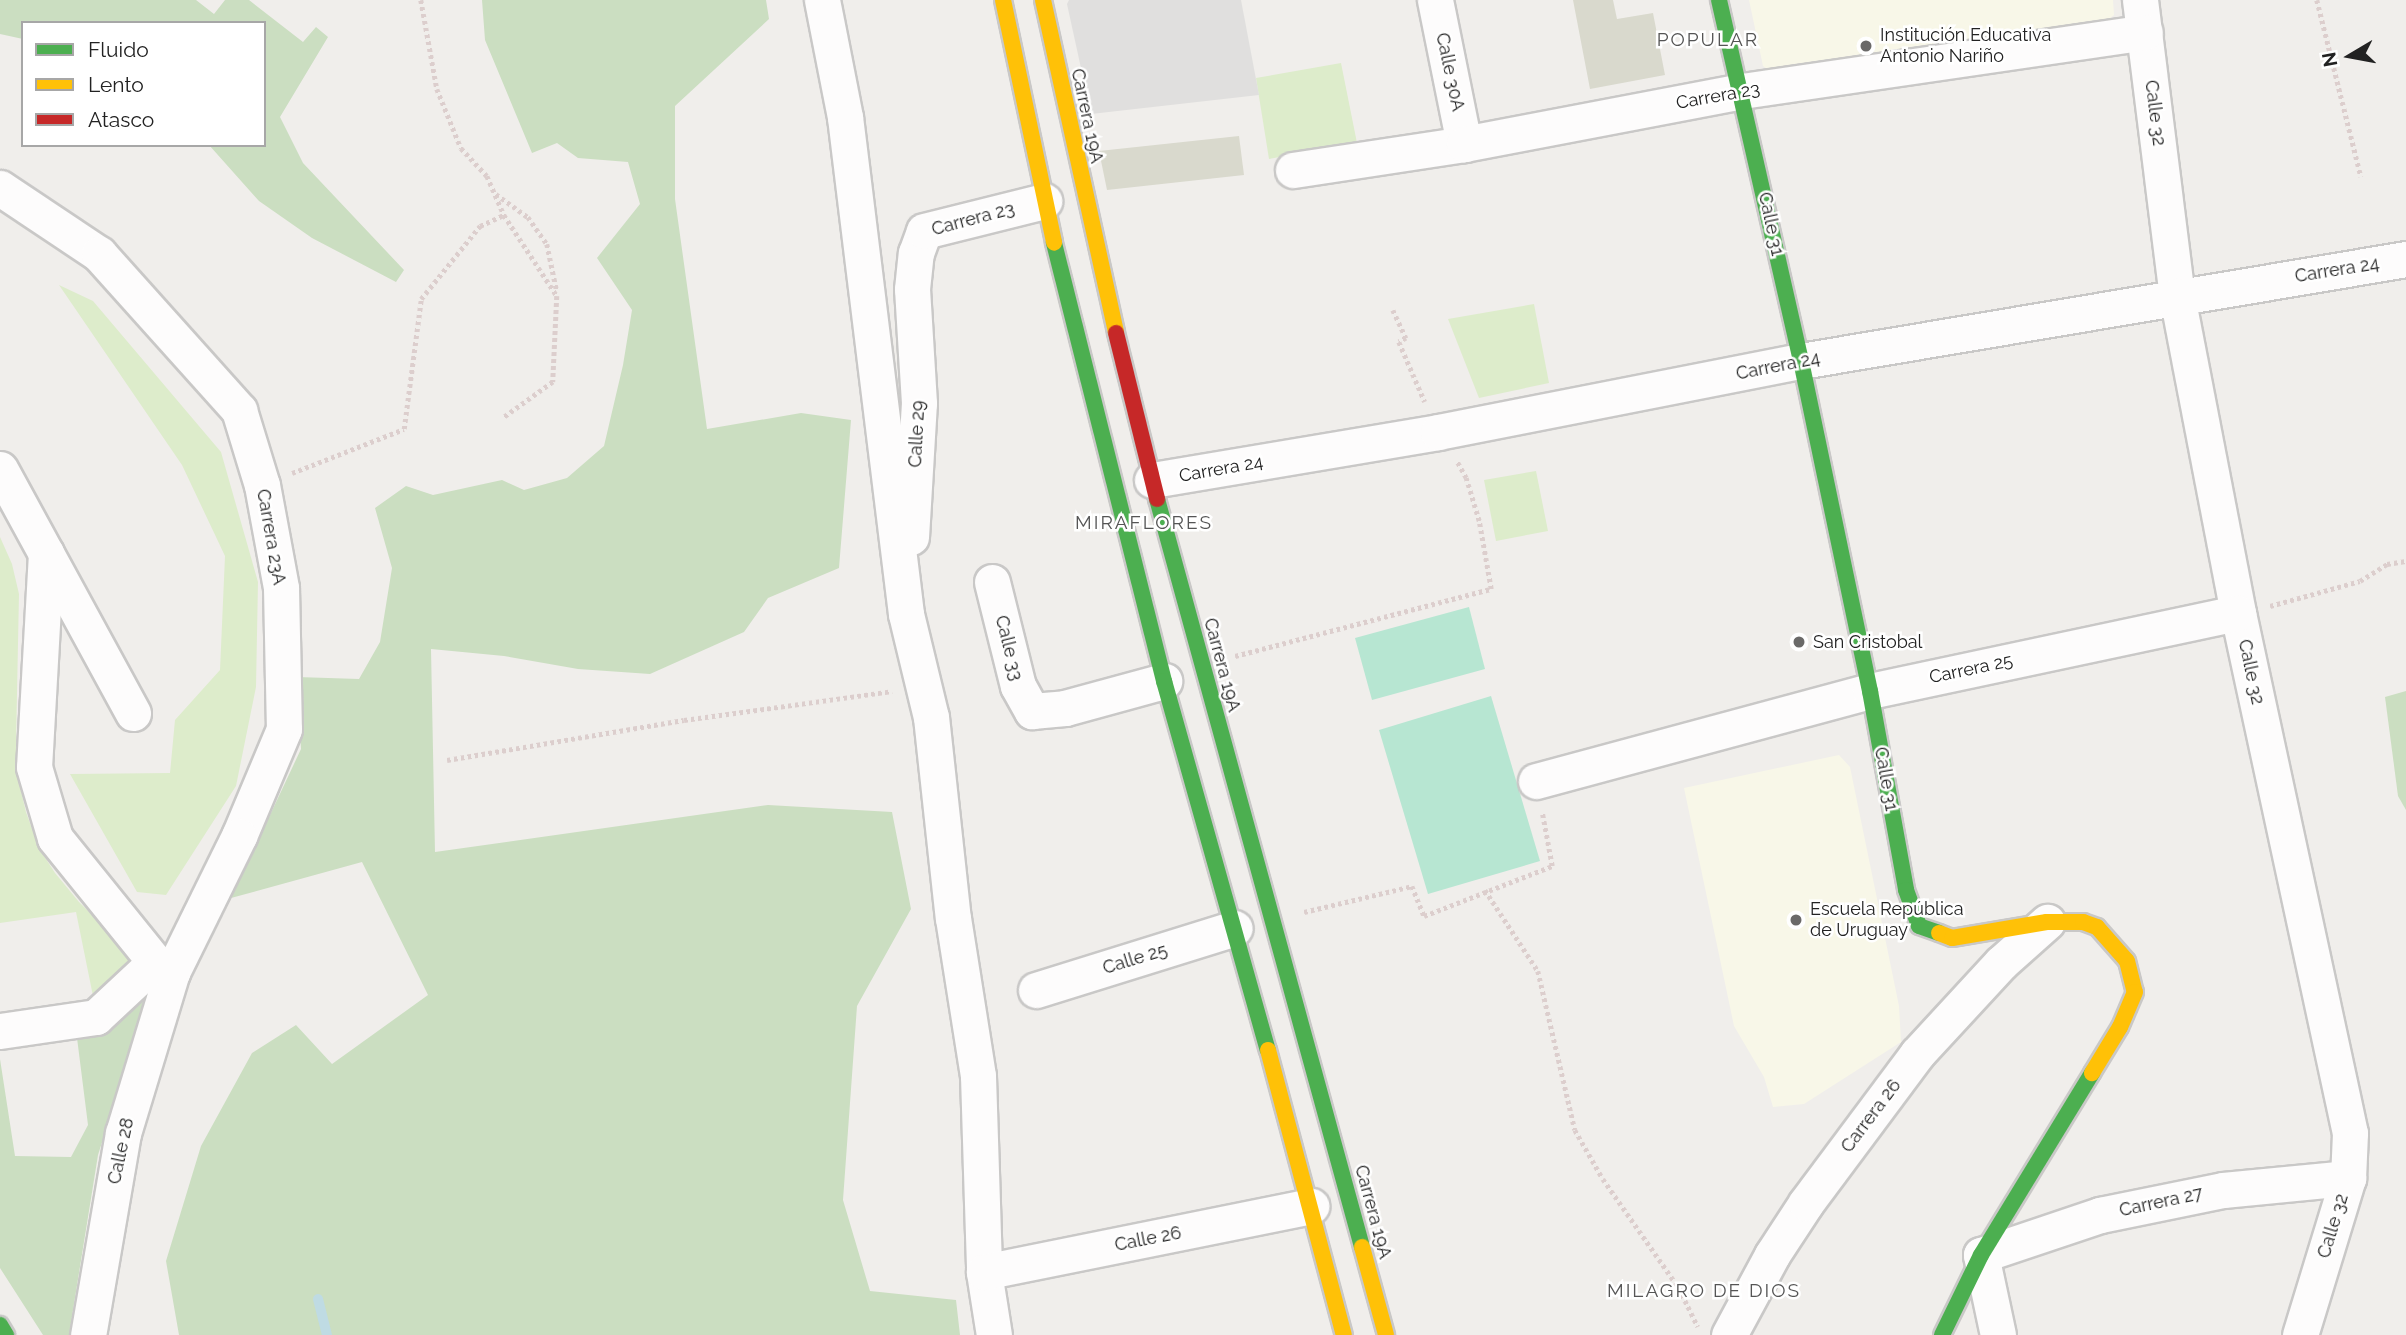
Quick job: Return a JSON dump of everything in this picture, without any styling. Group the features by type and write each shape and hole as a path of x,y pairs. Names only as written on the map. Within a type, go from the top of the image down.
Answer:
{"main road":[{"path":"1003,0 1044,201 1164,681 1235,928 1344,1335"},
{"name":"Carrera 19A","path":"1043,0 1110,310 1152,480 1386,1335"},
{"name":"Calle 31","path":"1719,0 1727,44 1742,91 1871,691 1906,890 1919,926 1952,938 2047,922 2082,922 2097,927 2127,961 2134,992 2120,1027 1981,1255 1942,1335"},
{"path":"0,1325 6,1335"}],"street":[{"path":"822,0 845,117 906,614 931,718 953,918 978,1076 985,1272 994,1335"},
{"name":"Calle 30A","path":"1435,0 1464,144"},
{"name":"Carrera 23","path":"1293,170 1464,144 2142,16"},
{"name":"Calle 32","path":"2142,16 2177,296 2238,612 2350,1133 2348,1178 2300,1335"},
{"name":"Carrera 23A","path":"0,188 99,254 239,410 262,485 281,588 284,729 239,836 164,967"},
{"name":"Carrera 23","path":"916,253 924,231 1044,201"},
{"name":"Calle 29","path":"906,614 919,403 912,289 916,253"},
{"name":"Carrera 24","path":"1152,480 1438,432 1801,361 2406,259"},
{"path":"0,469 133,713"},
{"path":"0,1031 96,1017 164,967 55,838 34,767 46,553"},
{"name":"Calle 33","path":"992,582 1017,686 1032,710 1065,708 1164,681"},
{"name":"Carrera 25","path":"1536,781 1871,691 2238,612"},
{"name":"Carrera 26","path":"1729,1335 1772,1255 1806,1203 1917,1054 2001,963 2047,922"},
{"name":"Calle 25","path":"1036,989 1235,928"},
{"name":"Calle 28","path":"88,1335 123,1133 164,967"},
{"name":"Carrera 27","path":"1981,1255 2113,1212 2222,1190 2348,1178"},
{"name":"Calle 26","path":"985,1272 1311,1206"},
{"path":"1981,1255 1998,1335"}],"path":[{"path":"421,0 437,89 451,127 461,148 487,176 504,215 557,296"},
{"path":"2317,0 2361,177"},
{"path":"494,192 528,218 547,244 557,296 553,382 503,418"},
{"path":"262,485 404,429 421,299 480,226 504,215"},
{"path":"1203,669 1239,655 1491,589 1479,521 1466,478 1438,432 1399,342 1406,338 1393,310"},
{"path":"2238,612 2360,581 2387,564 2406,561"},
{"path":"447,760 684,720 924,687"},
{"path":"1271,917 1412,887 1424,916 1552,866 1536,781"},
{"path":"1485,890 1538,971 1575,1130 1603,1179 1679,1288 1701,1335"}],"shaded area":[{"path":"1069,0 1241,0 1259,95 1091,114 1067,4"},
{"path":"1573,0 1613,0 1617,19 1653,13 1665,75 1590,89"},
{"name":"Institución Educativa Antonio Nariño","path":"1749,0 2113,0 2114,15 2100,26 1777,76 1763,66"},
{"path":"1239,136 1244,175 1107,190 1099,151"},
{"name":"Escuela República de Uruguay","path":"1839,755 1850,767 1899,1006 1901,1042 1804,1104 1773,1107 1764,1077 1734,1026 1684,788"}],"green space":[{"path":"0,0 196,0 214,14 225,0 249,0 303,42 316,27 328,37 280,117 303,163 404,270 396,282 312,238 259,201 211,147 266,147 266,21 21,21 21,39 0,34"},
{"path":"482,0 766,0 769,19 675,106 675,199 707,429 801,413 851,420 839,568 768,598 744,632 650,674 578,669 504,656 431,649 435,852 768,805 892,812 911,909 857,1006 843,1200 870,1291 956,1300 960,1335 179,1335 166,1261 201,1146 252,1053 296,1025 332,1064 428,995 362,862 231,898 301,749 297,677 359,679 380,642 392,568 375,508 406,486 433,495 502,480 524,490 567,478 604,446 623,365 632,310 597,258 640,204 628,162 578,158 557,143 532,153 485,40"},
{"path":"1341,63 1357,143 1269,159 1256,78"},
{"path":"59,285 93,301 221,452 258,582 256,687 236,786 166,895 137,892 70,774 170,773 175,720 220,670 225,556 182,465"},
{"path":"1534,304 1549,383 1479,398 1448,319"},
{"path":"1536,471 1548,531 1496,541 1484,480"},
{"path":"0,537 12,564 19,594 16,743 17,774 26,812 39,848 55,873 79,902 131,955 134,965 101,1000 93,996 76,912 0,923"},
{"path":"1469,607 1485,669 1372,700 1355,638"},
{"path":"2406,691 2406,810 2398,796 2385,697"},
{"path":"1491,696 1540,861 1428,894 1379,730"},
{"path":"152,985 98,1155 69,1335 43,1335 0,1268 0,1059 15,1156 71,1157 88,1125 76,1030"}],"waterway":[{"path":"318,1299 327,1335"}],"traffic: fast":[{"path":"1719,0 1801,361 1870,691 1906,890 1919,926 1939,933"},
{"path":"1054,243 1164,681 1268,1050"},
{"path":"1157,499 1362,1247"},
{"path":"1942,1335 1981,1255 2092,1073"},
{"path":"0,1325 6,1335"}],"traffic: slow":[{"path":"1003,0 1054,243"},
{"path":"1043,0 1116,333"},
{"path":"1939,933 1952,938 2047,922 2083,922 2097,927 2127,961 2135,992 2120,1027 2092,1073"},
{"path":"1268,1050 1344,1335"},
{"path":"1362,1247 1386,1335"}],"traffic: jam":[{"path":"1116,333 1157,499"}],"place":[{"name":"Institución Educativa Antonio Nariño","path":"1866,46"},
{"name":"San Cristobal","path":"1799,642"},
{"name":"Escuela República de Uruguay","path":"1796,920"}],"district":[{"name":"POPULAR","path":"1708,40"},
{"name":"MIRAFLORES","path":"1144,523"},
{"name":"MILAGRO DE DIOS","path":"1704,1291"}]}
